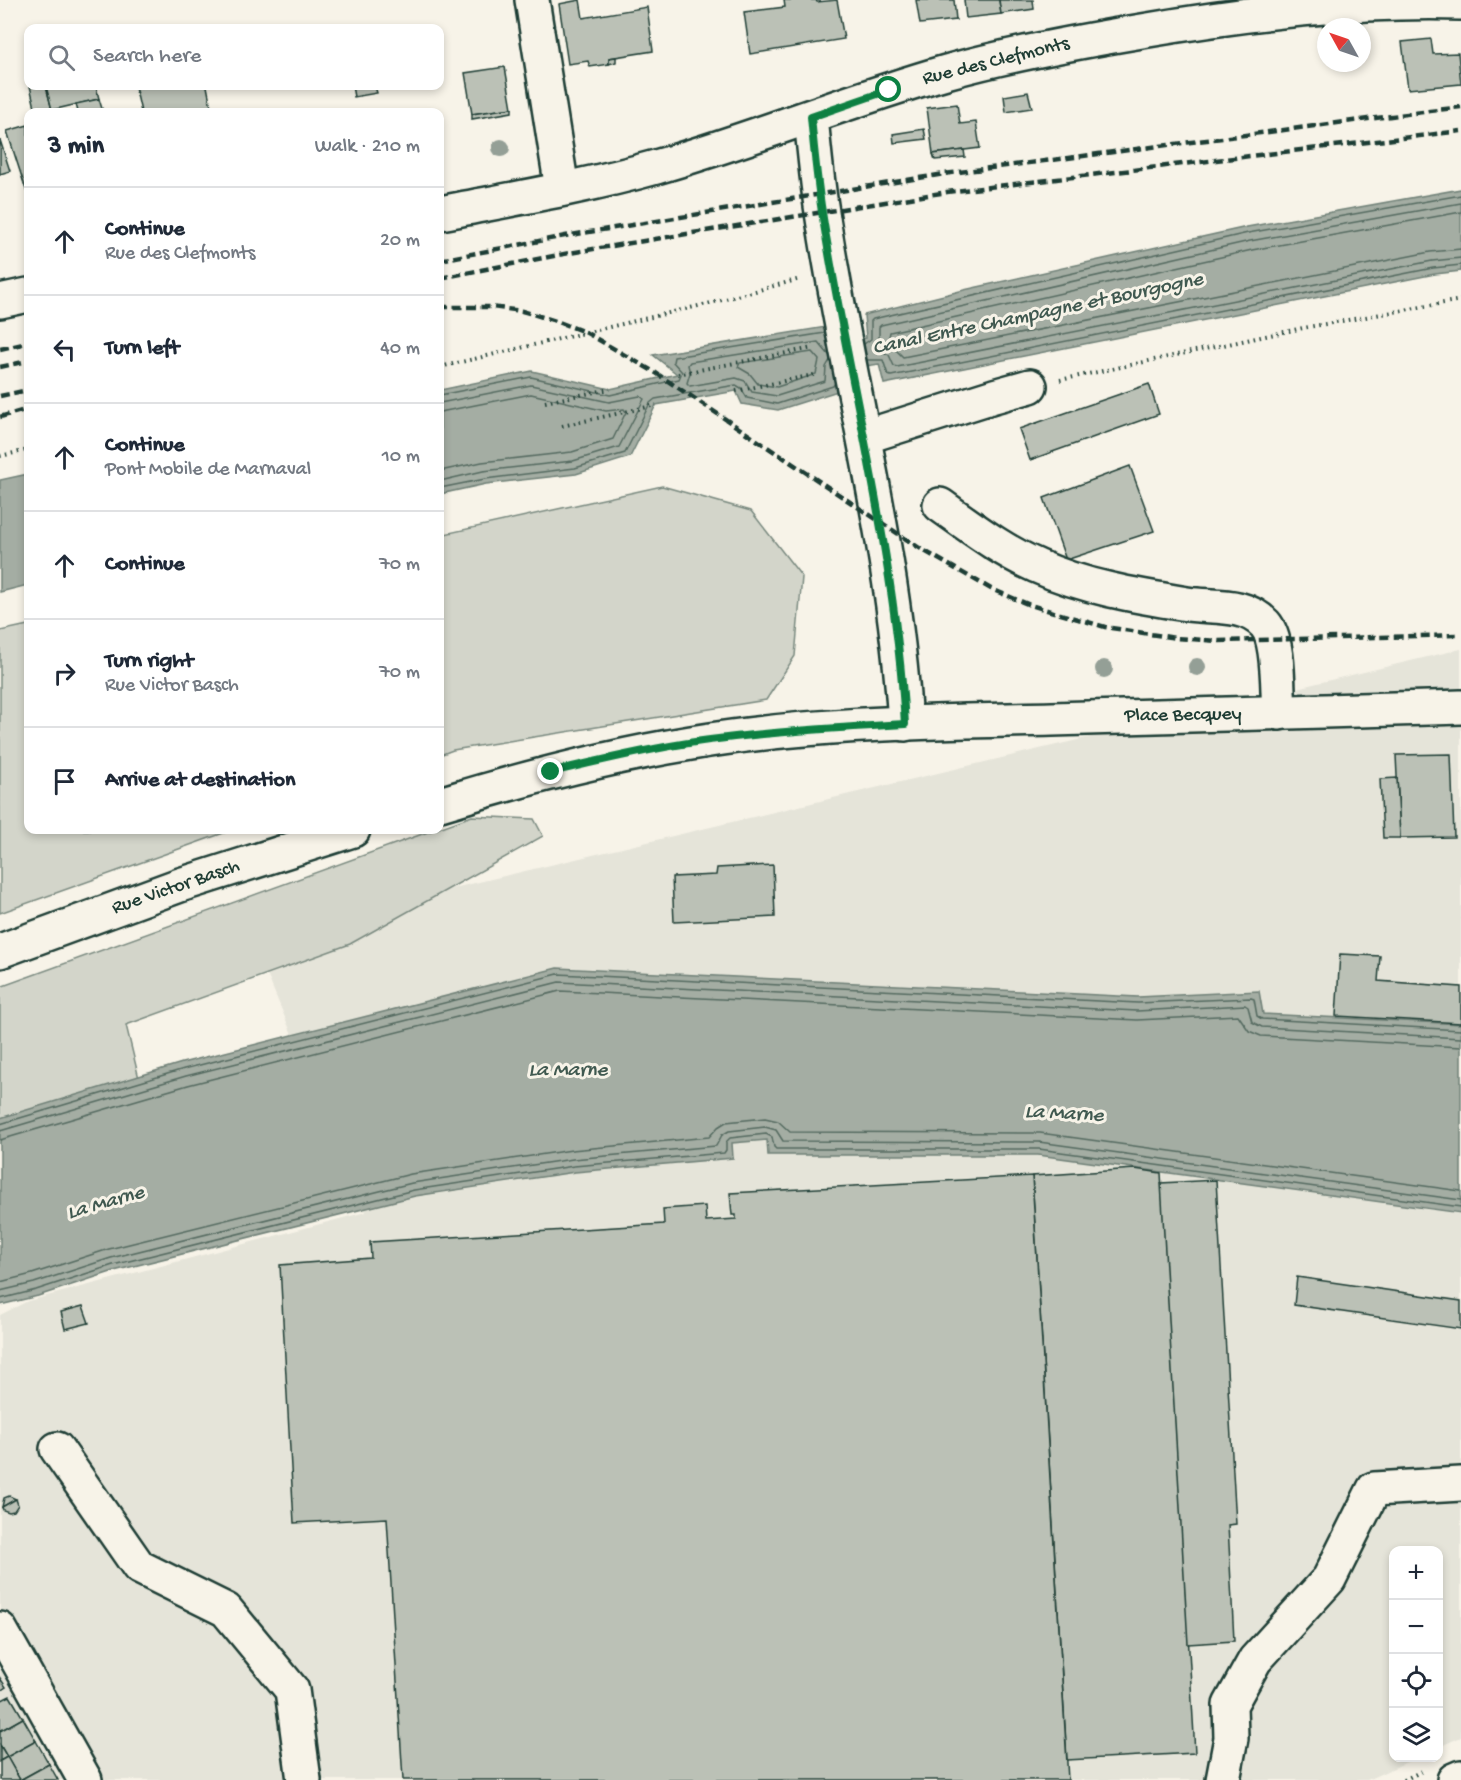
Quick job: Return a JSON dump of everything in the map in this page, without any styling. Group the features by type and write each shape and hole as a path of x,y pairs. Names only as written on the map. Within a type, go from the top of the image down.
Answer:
{"street":[{"path":"532,0 562,189"},
{"name":"Rue des Clefmonts","path":"444,212 655,168 943,73 1042,48 1234,16 1362,2 1461,3"},
{"path":"444,803 627,754 693,742 770,733 905,724 902,669 881,523 855,395 834,341 832,270 819,194 811,117"},
{"path":"0,301 24,296"},
{"path":"864,437 1030,386"},
{"path":"940,505 997,545 1037,566 1094,586 1189,604 1240,608 1264,624 1273,639 1279,713"},
{"name":"Place Becquey","path":"905,724 1461,707"},
{"name":"Rue Victor Basch","path":"0,951 180,885 340,834"},
{"path":"57,1449 139,1567 226,1610 292,1690 304,1780"},
{"path":"1223,1780 1230,1738 1230,1705 1255,1660 1329,1579 1374,1489 1461,1484"},
{"path":"0,1629 85,1780"},
{"path":"1454,1780 1461,1777"}],"path":[{"path":"444,366 707,304 832,270"},
{"path":"1030,386 1303,328 1461,300"},
{"path":"678,374 834,341"},
{"path":"736,391 828,372"},
{"path":"545,402 610,389"},
{"path":"562,426 656,405"},
{"path":"0,456 24,451"}],"shaded area":[{"path":"662,486 751,511 802,577 795,656 766,700 453,750 444,753 444,534"},
{"path":"24,626 24,834 221,834 0,913 0,631"},
{"path":"1461,649 1461,1737 1443,1745 1443,1546 1389,1546 1389,1762 1407,1762 1367,1780 0,1780 0,1315 28,1301 366,1212 251,936"},
{"path":"472,816 534,819 543,836 350,944 126,1025 144,1099 0,1143 0,987 422,834 444,834 444,826"}],"water":[{"name":"Canal Entre Champagne et Bourgogne","path":"1461,189 1461,271 1435,274 884,384 879,364 840,370 841,390 778,410 742,404 736,391 656,405 630,457 576,474 486,484 444,493 444,389 532,371 610,389 677,374 653,355 832,326 835,343 866,338 864,315 964,290 1247,227"},
{"path":"24,475 24,586 0,592 0,480"},
{"name":"La Marne","path":"557,968 1138,997 1259,991 1263,1014 1461,1024 1461,1213 1038,1155 768,1155 767,1140 732,1143 733,1158 575,1172 415,1196 114,1271 38,1296 0,1305 0,1118 182,1063"}],"building":[{"path":"580,0 583,18 647,7 653,51 609,58 609,64 590,67 588,61 568,64 559,4"},
{"path":"784,0 816,0 817,2 837,0 844,39 750,54 744,12 785,7"},
{"path":"916,0 954,0 956,20 920,24"},
{"path":"964,0 999,0 1001,14 966,18"},
{"path":"999,0 1033,0 1034,9 1001,14"},
{"path":"1431,39 1433,54 1458,53 1461,84 1408,89 1402,42"},
{"path":"616,57 616,62 609,64 609,58"},
{"path":"505,67 512,108 472,114 465,73"},
{"path":"31,90 47,90 52,108 35,108"},
{"path":"47,90 97,90 99,99 52,108"},
{"path":"136,90 208,90 211,108 140,108"},
{"path":"353,90 376,90 377,93 354,97"},
{"path":"1028,92 1032,108 1006,112 1004,96"},
{"path":"99,99 102,108 77,108 76,104"},
{"path":"957,104 960,124 976,122 980,148 933,154 927,108"},
{"path":"512,108 512,112 472,119 472,114"},
{"path":"24,126 24,184 7,131"},
{"path":"924,129 926,139 894,143 893,134"},
{"path":"0,140 10,171 0,174"},
{"path":"964,150 965,157 935,160 933,154"},
{"path":"1149,384 1159,414 1030,460 1019,429"},
{"path":"1130,466 1154,531 1066,560 1044,498"},
{"path":"1451,754 1454,837 1400,838 1396,755"},
{"path":"1397,778 1400,838 1383,838 1380,779"},
{"path":"773,865 775,917 674,922 672,877 716,875 717,868"},
{"path":"1340,954 1380,956 1378,981 1461,987 1461,1023 1336,1016"},
{"path":"1135,1169 1161,1173 1195,1753 1067,1760 1032,1176"},
{"path":"1032,1176 1068,1780 403,1780 387,1518 294,1523 280,1265 371,1258 370,1242 664,1224 663,1209 705,1206 706,1221 736,1219 736,1215 732,1215 730,1193"},
{"path":"1216,1180 1236,1524 1228,1525 1234,1641 1188,1644 1161,1183"},
{"path":"1297,1277 1461,1301 1461,1329 1294,1305"},
{"path":"83,1306 89,1323 65,1329 61,1312"},
{"path":"9,1496 16,1499 2,1507 4,1498"},
{"path":"16,1499 18,1505 14,1511 3,1510 2,1507"},
{"path":"0,1678 6,1687 0,1691"},
{"path":"10,1696 23,1718 0,1731 0,1701"},
{"path":"23,1718 36,1741 7,1757 0,1745 0,1731"},
{"path":"36,1741 49,1764 20,1780 7,1757"},
{"path":"0,1745 7,1757 0,1761"},
{"path":"7,1757 20,1780 0,1780 0,1761"},
{"path":"49,1764 58,1780 20,1780"}],"railway":[{"path":"444,259 565,236 944,174 1461,107"},
{"path":"444,277 569,253 947,192 1461,131"},
{"path":"444,307 491,307 522,311 585,332 656,373 921,549 991,589 1030,605 1105,627 1176,638 1219,641 1461,635"},
{"path":"0,349 24,344"},
{"path":"0,367 24,362"},
{"path":"0,396 24,391"},
{"path":"0,417 24,410"}],"route":[{"path":"551,772 627,754 693,742 770,733 905,724 902,669 881,523 822,212 811,117 889,90"}]}
